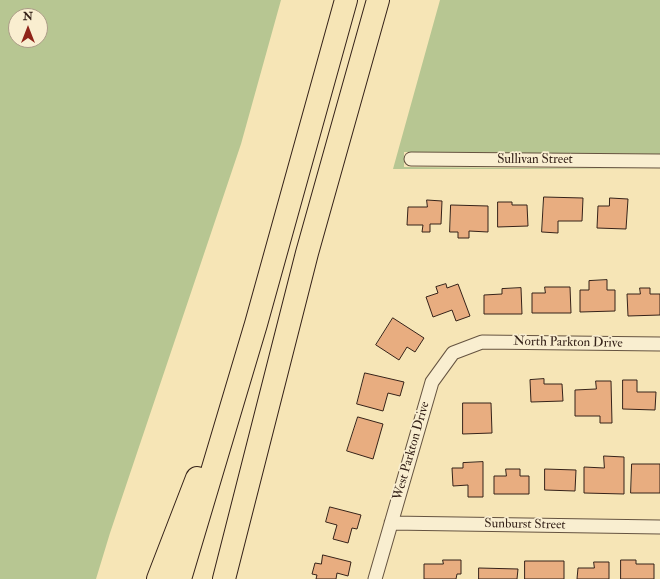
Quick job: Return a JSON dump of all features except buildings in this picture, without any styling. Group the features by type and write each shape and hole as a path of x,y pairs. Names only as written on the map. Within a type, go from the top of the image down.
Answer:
{"highway":[{"path":"180,579 256,324 346,0"},
{"path":"224,579 307,253 378,0"},
{"path":"158,579 256,324"}],"street":[{"name":"Sullivan Street","path":"410,159 660,161"},
{"name":"North Parkton Drive","path":"476,344 482,342 660,344"},
{"name":"West Parkton Drive","path":"375,579 432,382 453,352 476,344"},
{"name":"Sunburst Street","path":"391,523 660,527"}],"green space":[{"path":"0,0 281,0 241,144 110,533 96,579 0,579"},
{"path":"440,0 660,0 660,154 404,152 404,167 642,169 393,169"}]}
